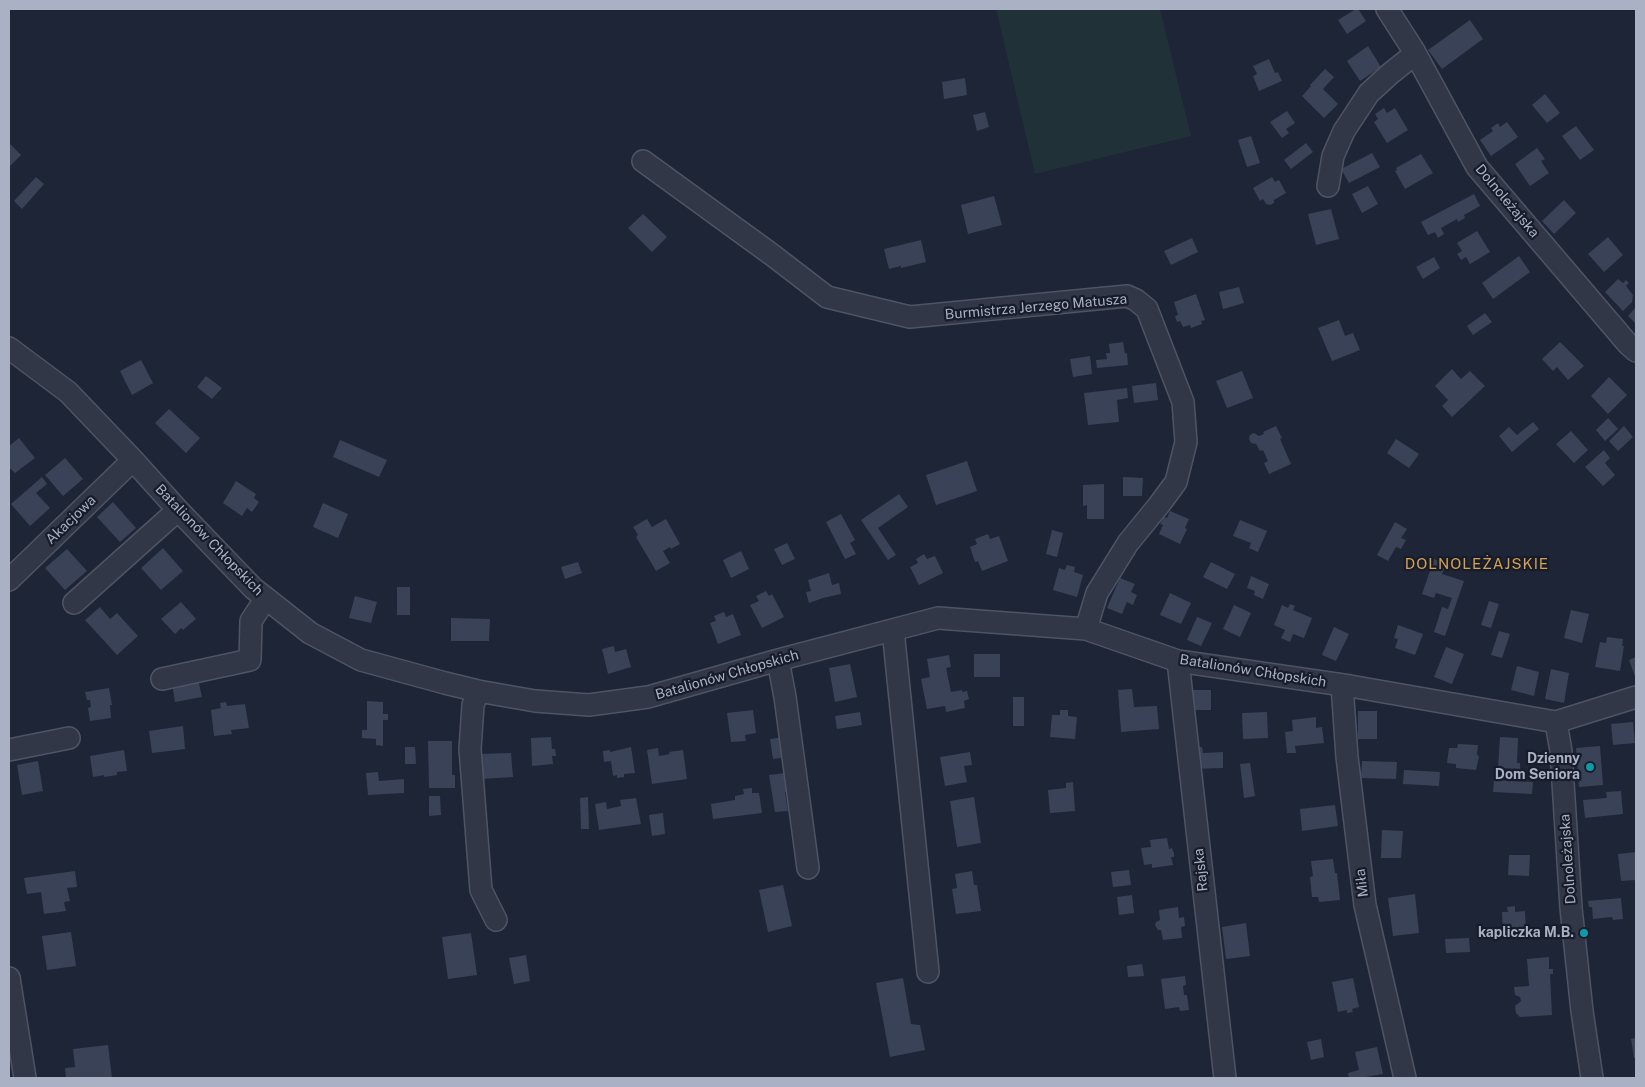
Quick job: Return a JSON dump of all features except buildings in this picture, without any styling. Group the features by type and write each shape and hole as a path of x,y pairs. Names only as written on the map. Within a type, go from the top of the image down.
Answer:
{"street":[{"name":"Dolnoleżajska","path":"1387,9 1415,54 1477,167 1636,351"},
{"path":"1328,186 1333,156 1344,130 1369,94 1391,72 1415,54"},
{"name":"Burmistrza Jerzego Matusza","path":"644,161 827,297 910,317 1127,296 1136,300 1147,309 1183,402 1186,442 1176,482 1128,543 1097,593 1086,630"},
{"name":"Batalionów Chłopskich","path":"9,348 68,392 253,588 310,633 361,660 478,691 535,701 588,705 648,697 778,660 938,618 1086,630 1178,661 1342,684 1556,722"},
{"name":"Akacjowa","path":"9,580 133,460"},
{"path":"74,603 178,510"},
{"path":"162,678 250,660 251,621 266,598"},
{"path":"892,630 928,972"},
{"path":"778,660 785,697 808,868"},
{"name":"Rajska","path":"1178,661 1225,1078"},
{"name":"Miła","path":"1342,684 1364,905 1405,1078"},
{"path":"478,691 473,705 470,749 481,890 496,920"},
{"path":"1556,722 1636,697"},
{"name":"Dolnoleżajska","path":"1556,722 1561,751 1571,908 1582,1011 1592,1078"},
{"path":"9,750 69,738"},
{"path":"9,978 25,1078"}],"shaded area":[{"path":"996,9 1160,9 1191,136 1035,174"}],"place":[{"name":"Dzienny Dom Seniora","path":"1590,767"},
{"name":"kapliczka M.B.","path":"1584,933"}],"district":[{"name":"DOLNOLEŻAJSKIE","path":"1477,564"}]}
